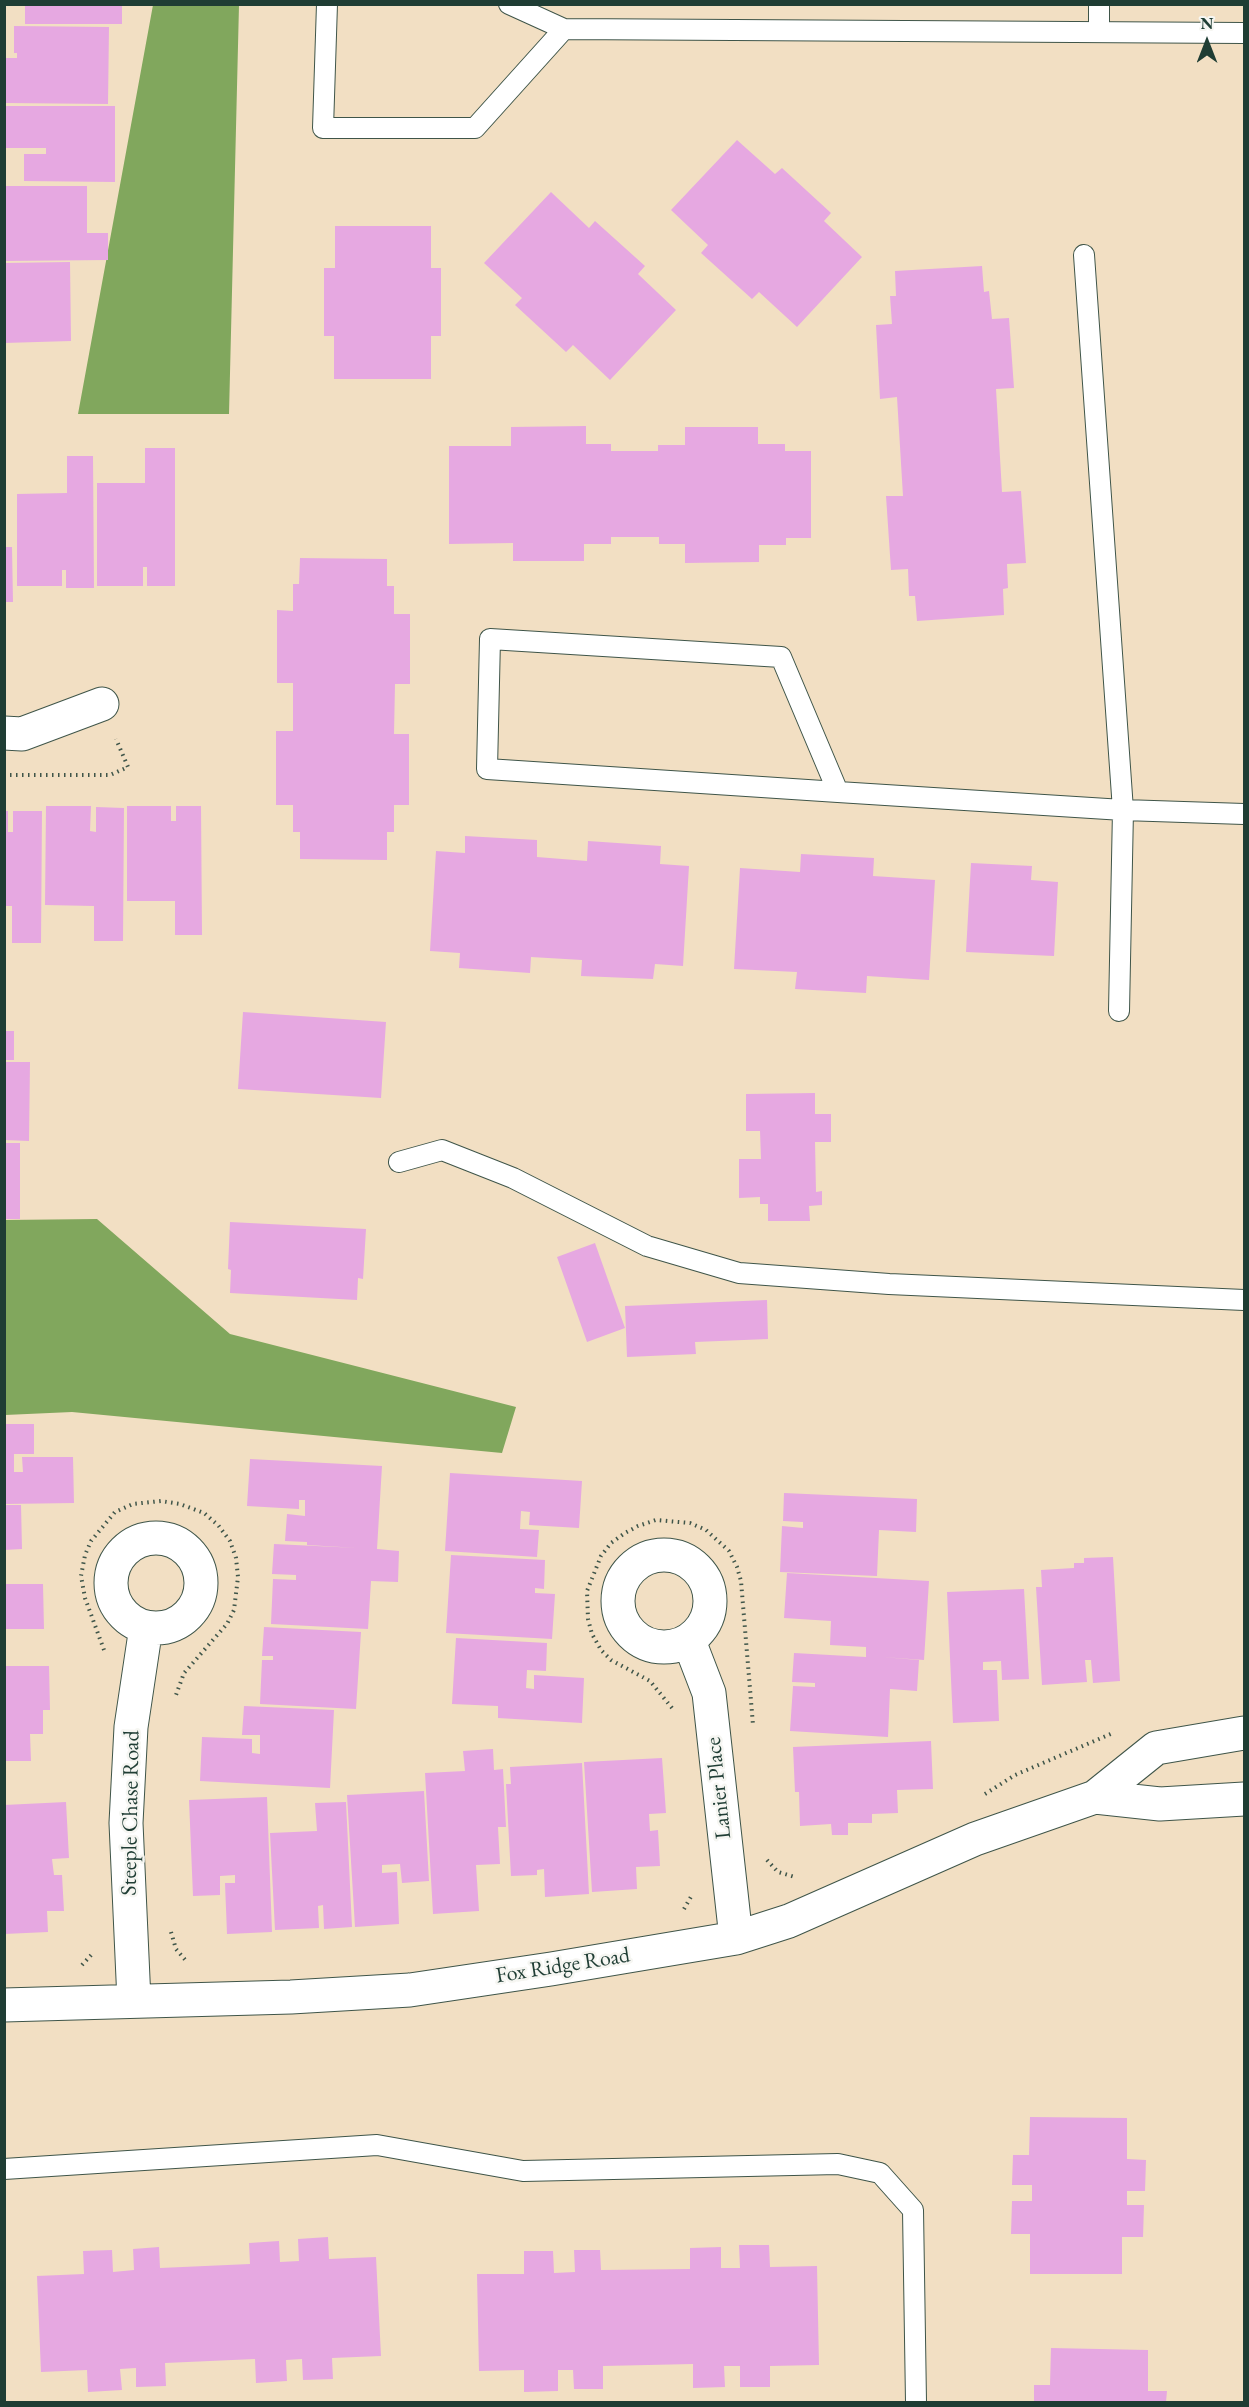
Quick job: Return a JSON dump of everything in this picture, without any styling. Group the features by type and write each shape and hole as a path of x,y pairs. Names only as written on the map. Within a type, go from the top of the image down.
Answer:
{"street":[{"path":"4,734 22,734 102,704"},
{"name":"Steeple Chase Road","path":"134,2001 126,1823 131,1727 146,1627"},
{"name":"Lanier Place","path":"689,1641 709,1693 736,1938"},
{"name":"Fox Ridge Road","path":"4,2005 291,1997 410,1990 736,1938 789,1921 975,1839 1095,1797 1156,1748 1245,1733"},
{"name":"Fox Ridge Road","path":"1095,1797 1160,1804 1245,1799"}],"lane":[{"path":"327,4 323,128 475,128 564,29"},
{"path":"509,4 564,29 1245,33"},
{"path":"1099,4 1099,32"},
{"path":"1084,255 1123,810 1119,1011"},
{"path":"838,792 781,657 490,639 487,768 838,792 1123,810 1245,814"},
{"path":"399,1162 442,1150 513,1178 647,1246 738,1273 889,1284 1245,1300"},
{"path":"4,2169 377,2145 523,2171 838,2164 880,2173 912,2210 916,2403"}],"path":[{"path":"104,1653 84,1598 81,1576 84,1555 91,1541 116,1512 133,1504 161,1501 180,1504 204,1513 218,1525 230,1541 236,1558 238,1577 234,1610 227,1624 184,1673 173,1704"},
{"path":"675,1713 650,1681 612,1660 601,1650 592,1634 588,1619 587,1591 601,1556 625,1533 656,1520 690,1523 706,1530 729,1551 737,1567 741,1581 753,1735"},
{"path":"977,1799 1015,1775 1117,1731"},
{"path":"765,1857 778,1872 789,1877 801,1878"},
{"path":"678,1913 689,1904 693,1894"},
{"path":"170,1927 176,1949 189,1964"},
{"path":"76,1968 92,1954 94,1948"}],"green space":[{"path":"153,5 239,5 229,414 78,414"},
{"path":"97,1219 230,1334 516,1407 502,1453 72,1412 5,1415 5,1220"}],"building":[{"path":"25,4 122,4 122,24 25,24"},
{"path":"14,26 109,27 108,104 6,103 6,58 17,58 17,53 14,53"},
{"path":"4,106 115,106 115,182 24,181 24,154 46,154 46,148 4,148"},
{"path":"737,140 775,174 782,168 831,213 824,221 862,257 797,327 759,292 752,299 701,253 708,245 671,210"},
{"path":"4,186 87,186 87,233 108,233 108,260 4,261"},
{"path":"551,192 589,228 595,221 645,266 638,274 676,310 610,380 573,345 566,352 515,305 522,298 484,263"},
{"path":"335,226 431,226 431,268 441,268 441,336 431,336 431,379 334,379 334,336 324,336 324,268 335,268"},
{"path":"70,262 71,341 4,343 4,263"},
{"path":"982,266 984,292 989,291 992,319 1009,318 1014,388 996,389 1002,492 1021,491 1026,563 1007,564 1008,588 1003,589 1004,615 917,621 915,596 909,596 908,569 891,570 886,496 903,496 897,397 880,399 876,325 892,324 890,296 896,296 895,271"},
{"path":"586,426 586,444 611,444 611,451 658,451 658,445 685,445 685,427 758,427 758,444 785,444 785,451 811,451 811,538 786,538 786,545 759,545 759,562 685,563 685,544 659,544 659,537 611,537 611,544 584,544 584,561 513,561 513,543 449,544 449,446 511,446 511,427"},
{"path":"145,448 175,448 175,586 147,586 147,567 143,567 143,586 97,586 97,483 145,483"},
{"path":"67,456 93,456 94,588 66,588 66,570 62,570 62,586 17,586 17,494 67,493"},
{"path":"4,547 12,547 13,602 4,602"},
{"path":"300,558 387,559 387,586 394,586 394,614 410,614 410,684 395,684 394,734 409,734 409,805 394,805 394,832 387,832 387,860 300,859 300,832 293,832 293,805 276,805 276,731 293,731 293,683 277,683 277,610 293,611 293,584 299,584"},
{"path":"46,806 91,806 90,831 96,832 96,807 124,808 123,941 94,941 94,906 45,905"},
{"path":"127,806 171,806 171,821 176,821 176,806 201,806 202,935 175,935 175,901 127,901"},
{"path":"4,811 8,811 8,832 13,832 13,811 42,811 41,943 12,943 12,906 4,906"},
{"path":"465,836 537,840 537,857 587,861 588,841 661,846 660,864 689,866 683,966 655,964 653,979 581,976 582,960 531,957 530,973 459,968 460,953 430,951 436,851 465,853"},
{"path":"801,854 874,858 873,876 935,880 929,980 867,976 866,993 795,989 797,972 734,969 740,868 800,872"},
{"path":"971,863 1032,866 1031,880 1058,882 1054,956 966,952"},
{"path":"243,1012 386,1022 381,1098 238,1089"},
{"path":"4,1031 14,1031 14,1060 4,1060"},
{"path":"4,1062 30,1062 29,1141 4,1140"},
{"path":"815,1093 815,1114 831,1114 831,1142 815,1142 816,1192 822,1191 822,1205 809,1206 810,1221 768,1221 768,1204 760,1204 760,1197 739,1198 739,1159 761,1159 760,1131 746,1131 746,1094"},
{"path":"4,1143 20,1143 20,1219 4,1219"},
{"path":"230,1222 366,1229 363,1279 358,1278 357,1300 230,1293 231,1270 228,1269"},
{"path":"595,1243 625,1328 587,1342 557,1257"},
{"path":"767,1300 768,1339 695,1342 696,1354 627,1357 625,1306"},
{"path":"5,1424 34,1424 34,1454 14,1454 14,1472 23,1472 22,1457 73,1457 74,1503 5,1504"},
{"path":"250,1459 382,1466 377,1549 399,1551 398,1582 371,1581 368,1629 271,1624 273,1579 296,1580 296,1575 272,1574 274,1544 358,1548 307,1545 307,1542 285,1541 287,1514 305,1516 305,1500 299,1500 299,1509 247,1506"},
{"path":"450,1473 582,1481 579,1528 529,1525 530,1512 521,1511 520,1529 539,1530 537,1557 445,1551"},
{"path":"784,1493 917,1499 916,1532 879,1530 877,1576 780,1572 782,1526 803,1528 803,1522 783,1521"},
{"path":"4,1505 21,1505 22,1549 4,1550"},
{"path":"451,1555 545,1560 544,1589 535,1588 535,1593 555,1594 552,1639 446,1633"},
{"path":"1113,1557 1120,1681 1093,1683 1091,1660 1085,1660 1087,1682 1042,1685 1036,1587 1042,1587 1041,1570 1074,1568 1074,1563 1084,1563 1084,1558"},
{"path":"787,1573 929,1581 924,1660 882,1657 919,1660 917,1691 890,1689 888,1737 790,1731 793,1686 815,1687 815,1683 792,1682 794,1653 866,1657 866,1647 830,1645 831,1621 784,1618"},
{"path":"4,1584 43,1584 44,1629 4,1629"},
{"path":"1024,1589 1029,1679 1002,1680 1001,1661 983,1662 983,1670 997,1670 999,1721 953,1723 947,1592"},
{"path":"264,1627 361,1632 356,1709 260,1704 262,1660 273,1660 273,1656 262,1656"},
{"path":"456,1638 547,1643 546,1671 527,1670 526,1688 534,1689 534,1675 584,1678 582,1723 498,1718 498,1706 452,1704"},
{"path":"4,1666 49,1666 50,1710 43,1710 43,1734 30,1734 31,1761 4,1761"},
{"path":"244,1706 334,1710 330,1788 200,1781 202,1737 252,1739 252,1753 260,1754 260,1735 242,1735"},
{"path":"931,1741 933,1789 897,1790 898,1813 872,1814 872,1823 848,1823 848,1835 832,1835 831,1824 800,1826 799,1792 795,1792 793,1747"},
{"path":"493,1749 494,1770 503,1769 506,1827 498,1827 500,1864 476,1865 479,1911 433,1914 425,1773 465,1771 463,1751"},
{"path":"662,1758 666,1813 649,1814 650,1831 658,1830 660,1866 636,1867 637,1889 592,1892 584,1762"},
{"path":"582,1763 589,1894 545,1897 544,1869 537,1870 537,1875 511,1876 506,1784 511,1784 510,1767"},
{"path":"424,1791 429,1881 402,1883 400,1864 382,1865 382,1873 397,1872 399,1924 355,1927 347,1795"},
{"path":"267,1797 272,1932 227,1934 225,1883 235,1883 235,1875 220,1876 220,1895 193,1896 189,1800"},
{"path":"66,1802 69,1858 52,1859 54,1875 62,1875 64,1911 47,1911 48,1932 4,1934 4,1805"},
{"path":"346,1802 352,1927 324,1929 323,1905 318,1906 319,1928 275,1930 270,1833 317,1831 315,1803"},
{"path":"1030,2117 1127,2118 1127,2159 1146,2160 1145,2191 1127,2191 1127,2205 1144,2205 1143,2237 1122,2237 1122,2274 1030,2274 1030,2234 1011,2234 1012,2201 1032,2201 1032,2185 1012,2185 1013,2155 1029,2155"},
{"path":"328,2237 329,2259 376,2257 381,2356 332,2358 333,2379 303,2380 302,2359 286,2360 287,2381 256,2383 255,2359 165,2363 166,2386 136,2387 136,2368 120,2369 122,2390 88,2392 87,2370 41,2372 37,2276 84,2274 83,2251 112,2250 113,2272 134,2270 133,2249 159,2247 160,2268 250,2264 249,2243 279,2241 280,2262 299,2261 298,2239"},
{"path":"739,2245 769,2245 770,2267 817,2266 819,2365 770,2366 770,2387 740,2387 740,2366 724,2366 725,2387 693,2388 693,2364 603,2366 603,2389 574,2389 573,2370 558,2370 558,2391 524,2392 524,2370 479,2371 477,2274 524,2274 524,2251 553,2251 554,2273 575,2272 574,2250 600,2250 601,2270 690,2269 690,2248 721,2247 721,2268 740,2268"},
{"path":"1051,2348 1148,2350 1148,2391 1167,2391 1166,2402 1034,2402 1034,2385 1050,2385"}]}
